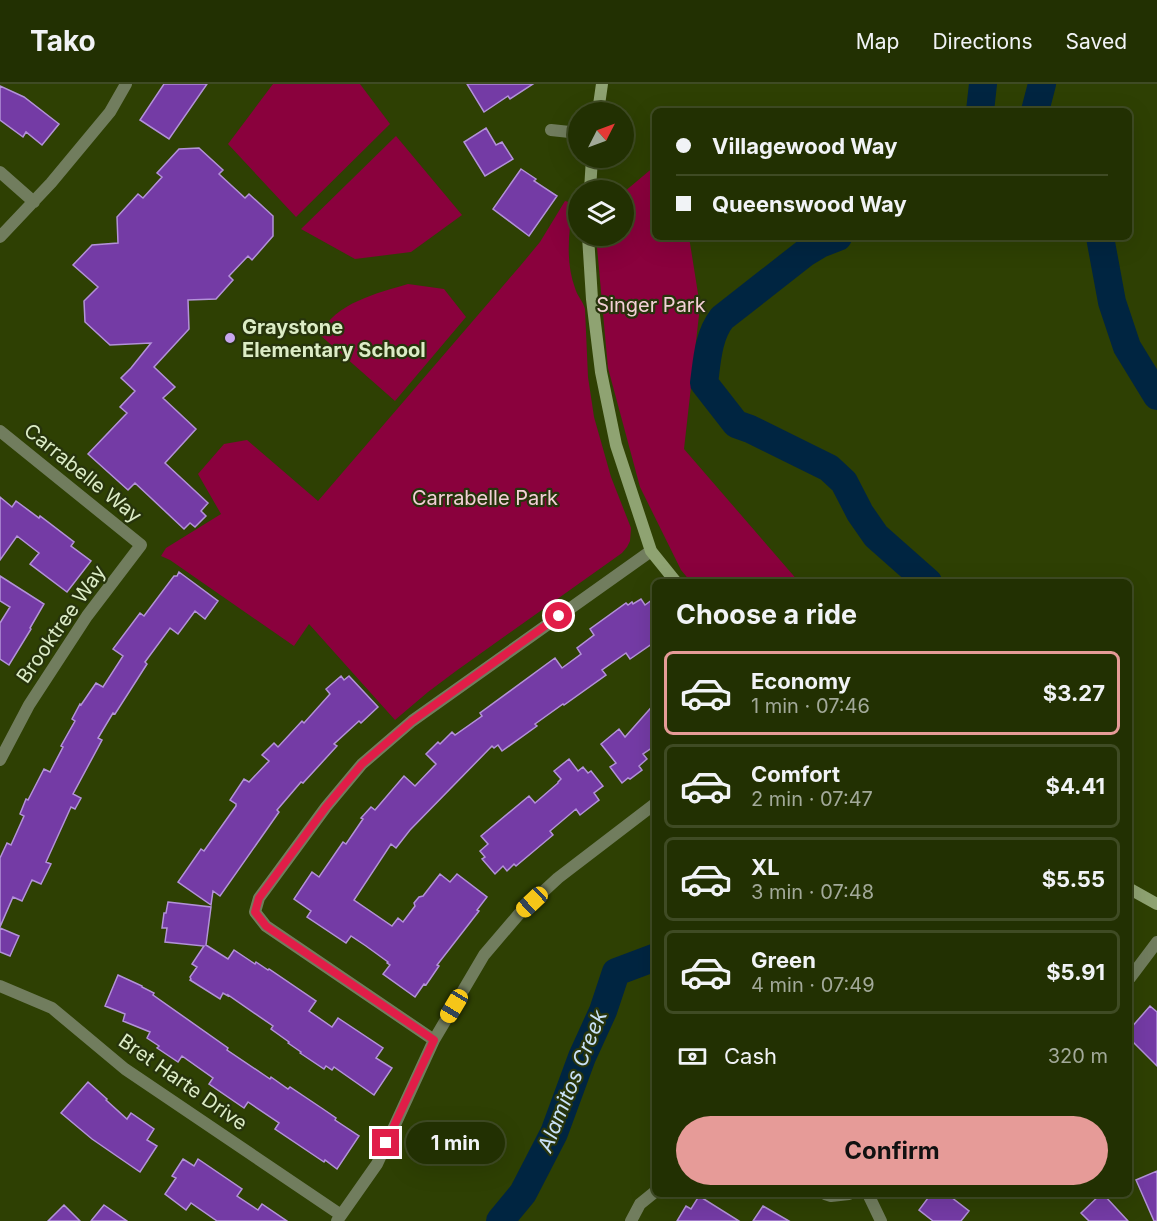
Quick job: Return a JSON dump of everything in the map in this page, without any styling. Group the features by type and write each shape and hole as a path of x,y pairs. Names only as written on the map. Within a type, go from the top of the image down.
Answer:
{"street":[{"path":"0,237 51,183 110,112 126,84"},
{"path":"599,102 602,84"},
{"path":"551,130 568,132"},
{"path":"0,172 34,202"},
{"path":"589,246 598,351 616,445 651,550 673,579"},
{"name":"Carrabelle Way","path":"0,430 141,545"},
{"name":"Brooktree Way","path":"0,760 29,705 87,616 141,545"},
{"path":"434,1040 266,926 255,912 259,898 326,807 362,764 412,721 651,550"},
{"path":"339,1218 377,1164 434,1040 484,955 519,914 558,878 652,806"},
{"path":"1132,890 1157,904"},
{"path":"1132,975 1157,942"},
{"name":"Bret Harte Drive","path":"0,986 52,1008 125,1069 339,1218"},
{"path":"631,1221 640,1204 652,1194"},
{"path":"869,1197 881,1221"}],"green space":[{"path":"273,84 360,84 390,124 296,217 228,144"},
{"path":"396,136 462,215 411,252 355,259 301,229"},
{"name":"Singer Park","path":"652,169 652,240 689,240 700,306 684,449 796,579 688,579 681,570 640,487 608,368 597,246 634,246 634,184"},
{"name":"Carrabelle Park","path":"565,201 568,202 570,267 576,291 585,309 588,377 594,417 611,477 631,528 630,541 622,553 456,671 395,720 309,624 294,646 161,556 166,548 221,514 198,474 224,444 247,440 318,501 540,242"},
{"path":"408,284 444,289 466,317 395,401 320,335 335,315 346,307"}],"building":[{"path":"164,84 207,84 169,139 140,120"},
{"path":"467,84 533,84 510,99 508,96 484,112"},
{"path":"0,86 24,97 59,124 42,145 26,132 23,137 0,120"},
{"path":"486,128 496,145 502,142 513,159 485,176 464,142"},
{"path":"199,148 223,170 219,174 245,198 249,194 273,216 273,236 252,260 248,256 229,276 233,280 216,299 188,300 189,329 154,367 175,387 163,398 196,429 165,463 208,503 201,511 206,516 195,527 190,523 184,529 135,483 128,490 88,454 127,413 120,407 135,391 121,378 151,343 110,345 85,322 84,301 98,287 73,265 92,245 118,243 117,217 138,194 143,198 162,177 157,173 179,149"},
{"path":"521,169 536,179 534,181 557,196 529,236 493,209"},
{"path":"0,497 12,507 16,501 39,518 40,516 74,542 71,546 91,561 67,592 30,564 39,553 17,536 0,560"},
{"path":"179,572 218,601 205,619 195,611 178,634 170,628 145,662 147,664 98,738 102,740 73,794 81,798 75,809 71,807 46,862 51,864 41,884 32,880 22,901 13,897 0,927 0,858 7,843 11,845 24,816 20,814 26,799 28,800 44,769 50,772 75,721 72,719 80,704 96,683 103,687 123,656 113,649 140,613 144,616"},
{"path":"0,576 44,604 9,665 0,659 0,623 10,607 0,601"},
{"path":"641,599 645,605 652,600 652,644 630,659 626,653 602,670 606,675 535,724 537,726 502,751 498,745 494,748 492,746 410,830 396,848 391,844 354,900 392,926 398,918 403,922 415,906 414,903 423,896 440,874 450,882 457,874 487,897 477,910 479,911 437,965 439,966 426,985 424,984 415,997 383,974 390,965 388,962 351,936 346,943 307,917 311,911 294,899 312,872 319,877 343,842 346,844 363,819 361,818 371,807 375,810 404,776 415,786 436,764 426,754 438,742 440,744 452,732 455,735 482,716 480,713 555,658 562,668 581,654 577,648 594,635 590,629 626,603 628,605 632,602 633,604"},
{"path":"341,676 344,680 349,676 378,707 334,744 337,746 277,810 279,812 220,896 213,891 211,905 178,882 201,849 204,851 236,806 230,800 244,779 249,782 269,761 262,755 274,743 278,747 302,721 304,723 330,694 326,689"},
{"path":"652,707 652,748 643,754 647,759 639,766 642,770 622,783 610,767 616,763 601,744 619,729 625,737"},
{"path":"569,759 578,771 583,767 588,773 591,771 603,786 594,793 599,800 580,815 576,809 550,831 553,835 516,866 514,864 507,871 503,866 495,874 482,859 485,857 480,851 488,844 481,836 529,796 535,803 558,783 561,779 554,771"},
{"path":"168,902 211,907 206,945 228,959 234,950 255,964 256,962 269,969 316,1001 309,1011 332,1027 338,1018 383,1048 376,1058 392,1068 374,1095 334,1067 332,1070 326,1066 324,1069 300,1053 271,1029 273,1026 228,995 223,993 220,999 190,980 197,967 192,964 204,946 165,942 167,928 162,928"},
{"path":"0,928 19,936 10,956 0,952"},
{"path":"118,975 154,993 153,995 228,1048 227,1050 270,1079 271,1077 288,1089 290,1087 359,1136 337,1169 275,1129 279,1123 248,1102 244,1108 209,1084 213,1078 182,1056 178,1062 157,1048 159,1046 147,1038 150,1032 123,1021 125,1014 105,1006"},
{"path":"1150,1006 1157,1012 1157,1066 1132,1041 1132,1027"},
{"path":"88,1082 127,1119 131,1113 154,1129 147,1140 157,1146 140,1172 92,1139 61,1113"},
{"path":"183,1159 194,1166 198,1159 242,1189 237,1196 258,1210 262,1204 287,1221 217,1221 191,1203 186,1210 165,1194 176,1178 172,1176"},
{"path":"1157,1171 1157,1221 1154,1221 1136,1180"},
{"path":"701,1197 739,1221 677,1221 686,1206 691,1209"},
{"path":"929,1197 951,1197 969,1211 961,1221 933,1221 919,1210"},
{"path":"1098,1197 1106,1197 1128,1221 1089,1221 1081,1213"},
{"path":"64,1205 80,1221 48,1221"},
{"path":"104,1205 127,1221 91,1221"},
{"path":"763,1206 789,1221 753,1221"}],"waterway":[{"name":"Alamitos Creek","path":"980,108 983,84"},
{"path":"1036,108 1042,84"},
{"name":"Alamitos Creek","path":"830,240 805,253 722,318 711,341 704,383 736,424 829,468 844,482 860,513 876,536 925,579"},
{"path":"1101,240 1112,302 1127,347 1157,396"},
{"name":"Alamitos Creek","path":"500,1221 523,1193 554,1133 582,1057 603,1011 616,972 652,958"}],"place":[{"name":"Graystone Elementary School","path":"230,338"}],"route":[{"path":"386,1143 434,1040 266,926 255,912 259,898 326,807 362,764 412,721 559,616"}]}
